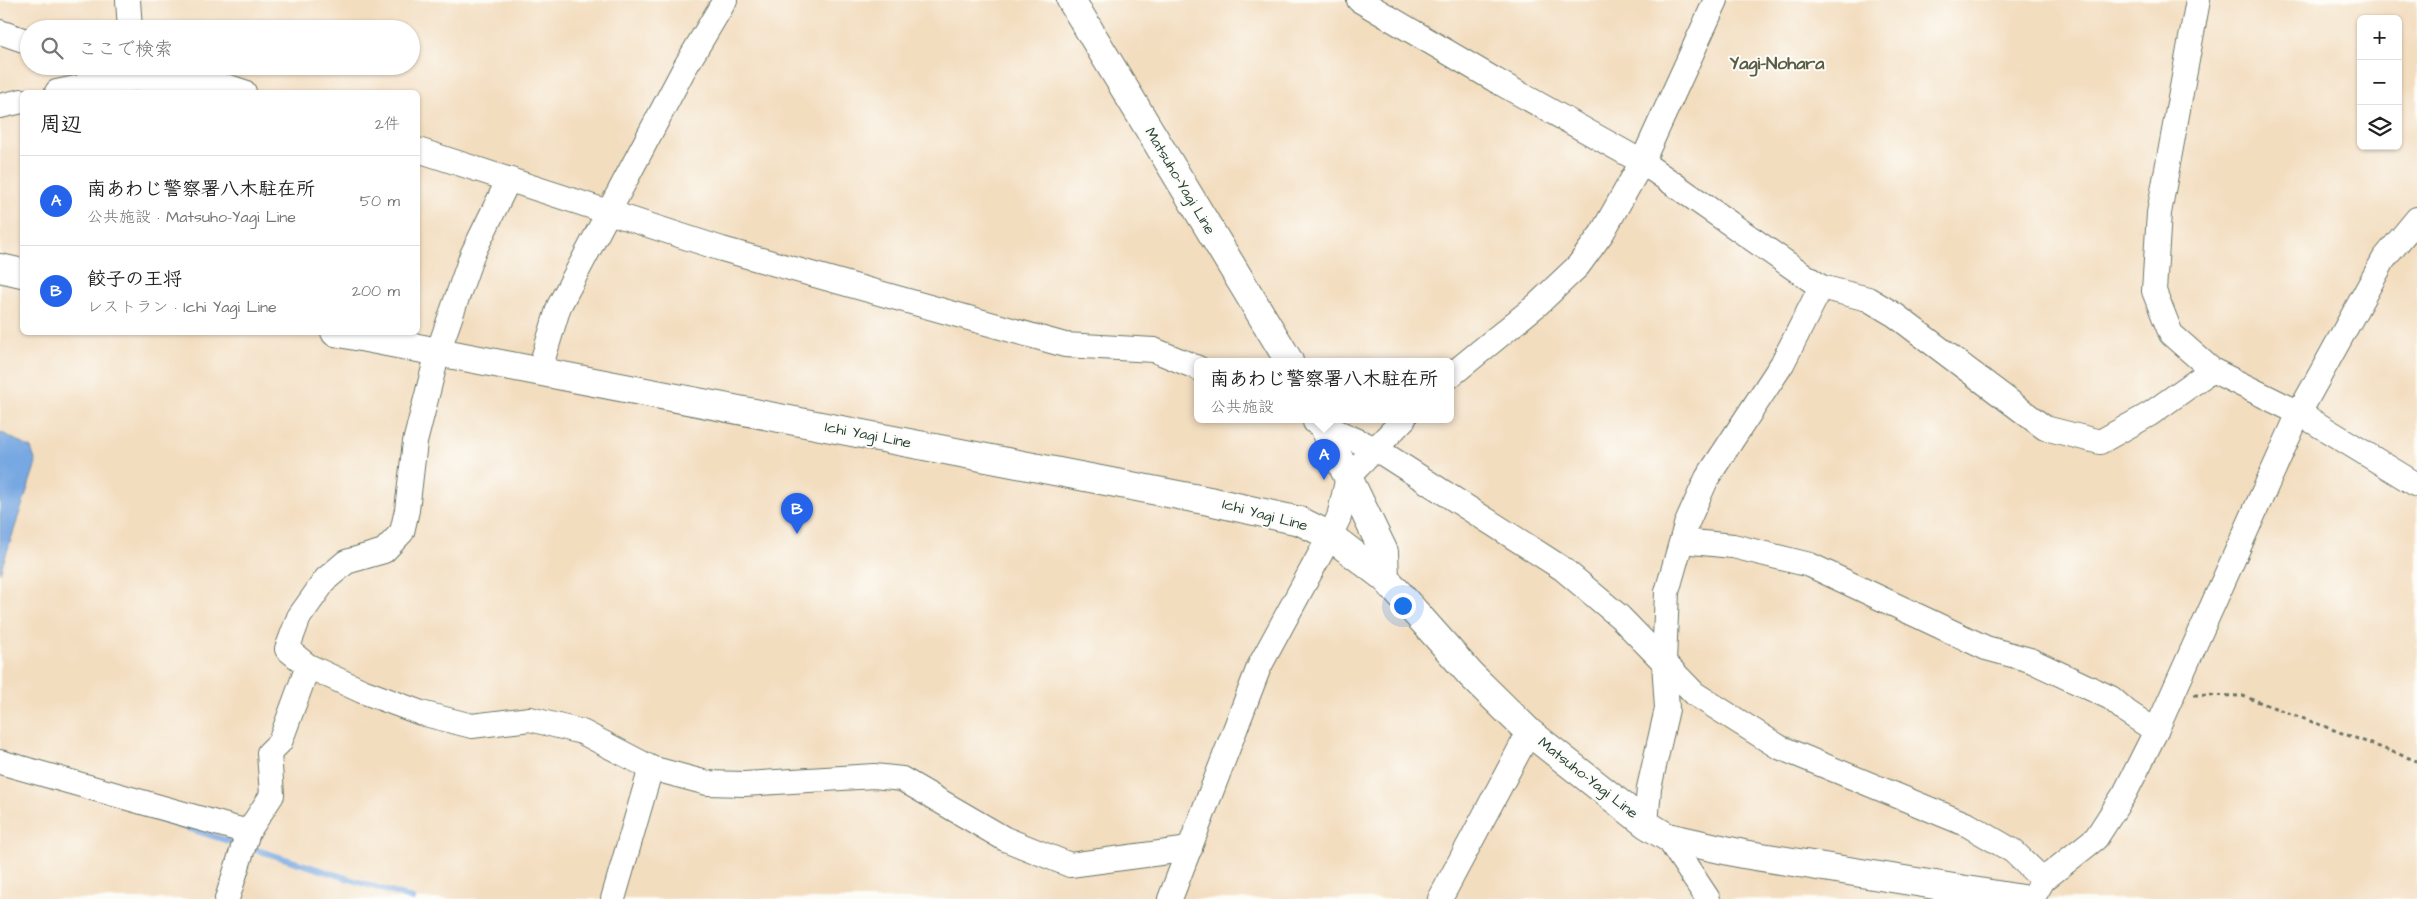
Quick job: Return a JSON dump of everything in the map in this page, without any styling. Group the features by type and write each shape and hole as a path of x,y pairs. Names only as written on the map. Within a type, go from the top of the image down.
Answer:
{"main road":[{"name":"Matsuho-Yagi Line","path":"1071,0 1287,358"},
{"path":"0,268 20,273"},
{"name":"Ichi Yagi Line","path":"350,335 1209,501 1300,521 1330,536 1385,578"},
{"path":"1319,423 1348,477 1384,552 1385,578"},
{"name":"Matsuho-Yagi Line","path":"1385,578 1470,675 1530,732 1657,830 1743,854 2022,899"}],"street":[{"path":"128,0 129,20"},
{"path":"539,372 559,306 684,69 725,0"},
{"path":"1359,0 1494,80 1642,162 1821,287 1868,299 1895,315 2045,428 2100,442 2150,414 2212,370"},
{"path":"1454,373 1538,304 1578,266 1602,233 1642,162 1716,0"},
{"path":"2198,0 2159,213 2154,291 2171,334 2212,370 2299,413 2417,485"},
{"path":"0,32 20,39"},
{"path":"100,75 112,82"},
{"path":"68,90 112,82 132,75"},
{"path":"152,75 234,90"},
{"path":"0,106 20,101"},
{"path":"420,151 722,250 1065,345 1154,350 1194,366"},
{"path":"509,180 472,255 438,352 415,442 407,510 402,532 384,550 346,562 326,579 299,617 288,649 308,666 362,691 421,713 472,726 530,719 582,732 651,768 716,783 744,784 874,776 902,779 1005,839 1070,865 1190,849"},
{"path":"1320,423 1376,449 1563,569 1620,617 1695,694 1778,747 1968,825 2013,851 2038,890 2096,838 2125,793 2156,731 2299,413 2384,259 2417,219"},
{"path":"1708,899 1657,830 1649,788 1667,709 1664,661 1667,592 1686,525 1707,478 1782,364 1821,287"},
{"path":"1170,899 1259,667 1339,517 1348,477 1400,423"},
{"path":"1682,541 1733,546 1810,565 1986,648 2030,660 2111,698 2127,712 2156,731"},
{"path":"227,899 248,832 272,795 269,753 280,742 308,666"},
{"path":"1440,899 1530,732"},
{"path":"0,762 248,832"},
{"path":"613,899 651,768"}],"path":[{"path":"2172,694 2243,696 2417,761"}],"water":[{"path":"0,432 31,448 36,463 0,573"}],"waterway":[{"path":"152,817 413,899"}],"place":[{"name":"南あわじ警察署八木駐在所","path":"1324,480"},
{"name":"餃子の王将","path":"797,534"}],"district":[{"name":"Yagi-Nohara","path":"1777,63"}]}
